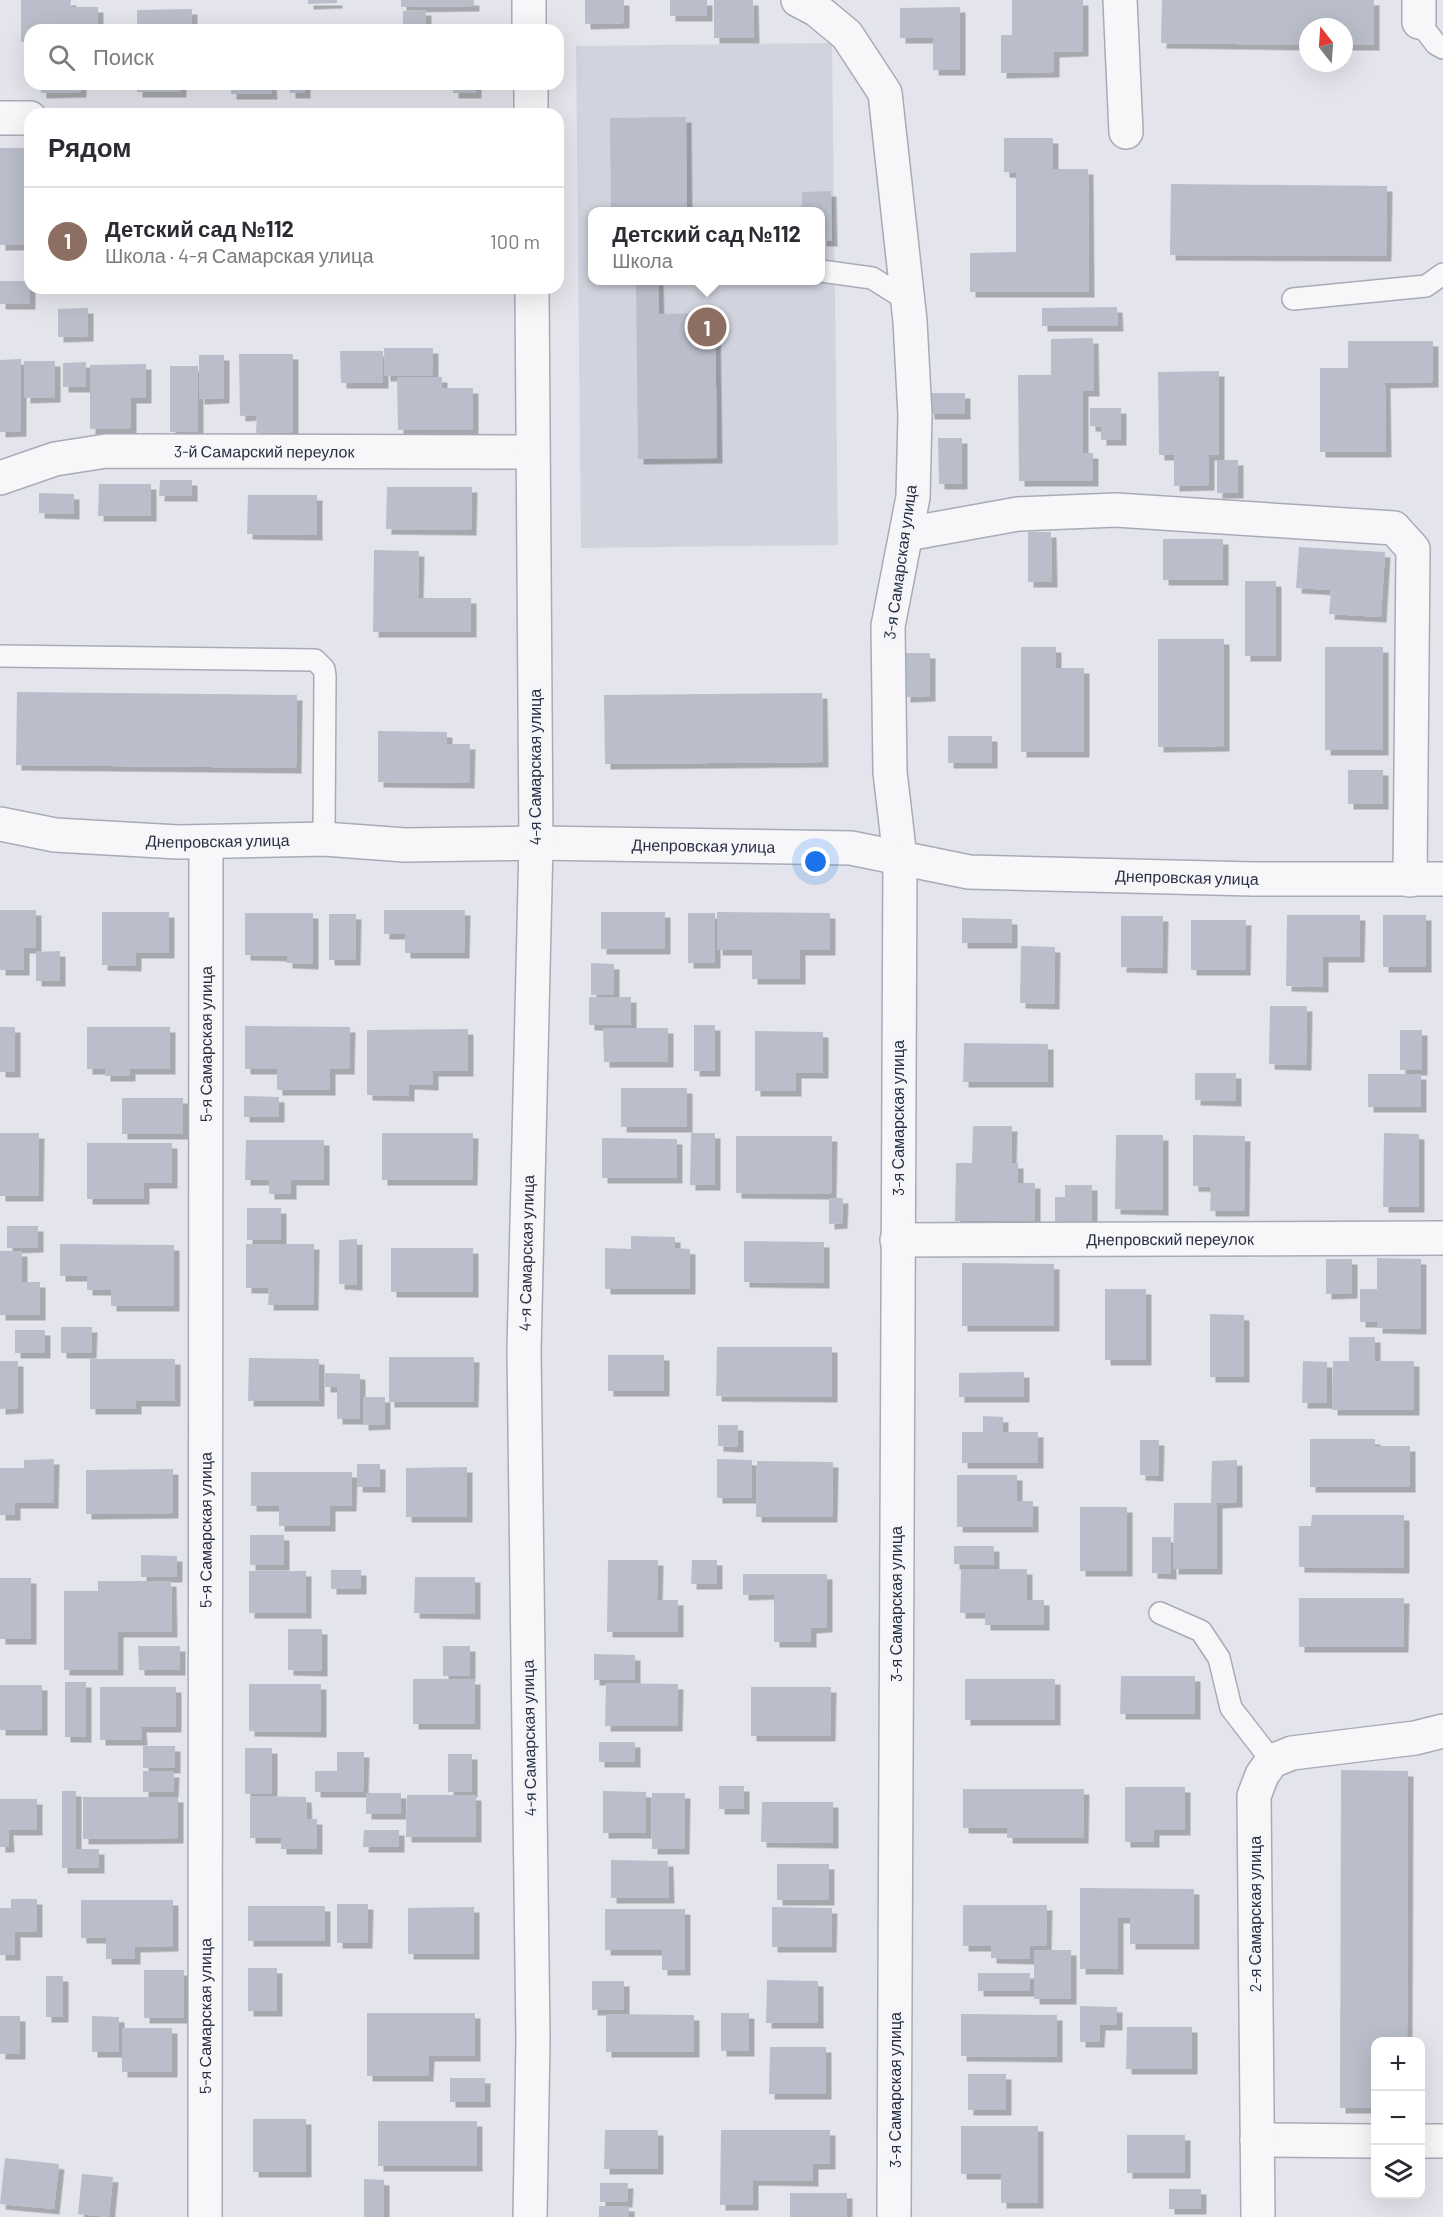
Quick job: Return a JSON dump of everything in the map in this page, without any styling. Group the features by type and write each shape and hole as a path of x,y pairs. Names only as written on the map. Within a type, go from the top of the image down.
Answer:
{"street":[{"path":"529,0 529,24"},
{"name":"3-я Самарская улица","path":"798,0 817,10 847,35 885,93 907,300 915,415 912,497 907,534 888,626 890,771 900,858 894,2217"},
{"path":"1120,0 1126,132"},
{"path":"531,90 531,108"},
{"path":"0,118 24,118"},
{"name":"4-я Самарская улица","path":"530,2217 533,2038 524,1351 536,843 531,294"},
{"name":"3-й Самарский переулок","path":"0,478 55,459 106,451 532,453"},
{"path":"907,534 1018,514 1116,510 1394,528 1413,549 1410,880"},
{"name":"Днепровская улица","path":"0,824 55,835 206,842 324,839 405,844 536,843 851,848 969,872 1443,879"},
{"name":"5-я Самарская улица","path":"205,2217 206,842"},
{"name":"Днепровский переулок","path":"897,1240 1443,1238"},
{"path":"1272,1761 1292,1753 1429,1735"},
{"name":"2-я Самарская улица","path":"1258,2217 1254,1796 1262,1775 1272,1761"},
{"path":"1257,2140 1371,2141"},
{"path":"1425,2141 1443,2141"}],"lane":[{"path":"1419,11 1436,44 1443,48"},
{"path":"825,272 872,278 907,300"},
{"path":"1293,299 1426,285 1443,274"},
{"path":"0,656 315,660 324,669 325,676 324,839"},
{"path":"1160,1613 1201,1631 1219,1658 1231,1708 1272,1761"}],"shaded area":[{"path":"832,43 838,545 581,548 576,46"}],"building":[{"path":"21,0 71,0 70,7 98,7 98,24 24,24 24,42 21,42"},
{"path":"308,0 337,0 337,3 308,4"},
{"path":"401,0 474,0 474,6 401,7"},
{"path":"585,0 624,0 624,23 585,24"},
{"path":"670,0 707,0 707,16 670,16"},
{"path":"714,0 753,0 754,38 714,38"},
{"path":"1012,0 1083,0 1083,51 1054,52 1054,72 1001,73 1001,35 1012,35"},
{"path":"1162,0 1374,0 1374,45 1353,45 1353,18 1299,18 1299,45 1161,43"},
{"path":"960,7 960,70 933,70 933,38 900,38 900,8"},
{"path":"192,9 192,24 137,24 137,10"},
{"path":"426,10 426,24 403,24 403,11"},
{"path":"41,90 81,90 81,92 41,93"},
{"path":"137,90 181,90 181,92 137,92"},
{"path":"231,90 272,90 272,94 231,94"},
{"path":"290,90 305,90 305,93 290,93"},
{"path":"453,90 476,90 476,93 453,93"},
{"path":"686,117 687,207 611,207 610,118"},
{"path":"1004,138 1053,138 1053,169 1088,169 1089,292 970,292 970,253 1016,252 1016,173 1004,172"},
{"path":"0,148 24,148 24,245 0,245"},
{"path":"1171,184 1387,186 1386,256 1170,255"},
{"path":"831,191 832,241 825,241 825,207 802,207 802,192"},
{"path":"0,281 24,281 24,294 30,294 30,304 0,304"},
{"path":"636,285 658,285 659,314 715,313 717,458 638,459"},
{"path":"1117,307 1118,326 1042,326 1042,308"},
{"path":"88,308 88,336 58,337 58,309"},
{"path":"1093,338 1094,391 1083,391 1083,453 1093,453 1093,481 1019,481 1018,375 1051,375 1051,339"},
{"path":"1348,341 1433,341 1433,382 1385,383 1386,452 1320,452 1320,368 1348,368"},
{"path":"384,348 433,348 433,375 385,376"},
{"path":"340,351 383,351 383,383 341,383"},
{"path":"239,354 293,354 293,432 256,433 257,415 240,416"},
{"path":"199,355 224,355 224,398 199,399"},
{"path":"21,359 21,431 0,432 0,360"},
{"path":"24,361 55,361 55,397 25,398"},
{"path":"86,362 86,387 63,387 63,363"},
{"path":"146,364 146,398 131,398 131,428 90,429 90,365"},
{"path":"170,366 198,366 198,431 170,432"},
{"path":"1219,371 1219,455 1209,455 1209,485 1174,486 1174,455 1159,455 1158,372"},
{"path":"397,377 442,377 442,388 473,388 473,430 398,430"},
{"path":"928,393 965,393 965,414 929,414"},
{"path":"1090,408 1121,408 1121,440 1101,440 1101,427 1090,426"},
{"path":"938,438 962,438 962,484 939,484"},
{"path":"1217,460 1238,460 1238,493 1217,493"},
{"path":"160,480 192,480 192,496 159,496"},
{"path":"99,484 151,484 151,516 98,516"},
{"path":"387,487 472,487 471,530 386,529"},
{"path":"39,493 74,494 74,514 39,513"},
{"path":"248,495 317,495 317,535 247,534"},
{"path":"1028,532 1051,532 1052,582 1028,582"},
{"path":"1163,539 1223,539 1223,580 1163,580"},
{"path":"1299,547 1385,552 1381,617 1329,614 1331,590 1296,588"},
{"path":"374,550 419,551 418,598 471,598 471,632 373,632"},
{"path":"1245,581 1276,581 1276,656 1245,656"},
{"path":"1158,639 1224,639 1224,746 1158,747"},
{"path":"1021,647 1056,647 1056,668 1084,668 1084,752 1021,752"},
{"path":"1325,647 1383,647 1383,750 1325,750"},
{"path":"904,653 930,653 930,696 905,697"},
{"path":"17,692 297,695 296,768 16,765"},
{"path":"822,693 823,762 605,764 604,695"},
{"path":"378,731 447,732 447,744 470,744 469,783 378,782"},
{"path":"948,736 992,736 992,763 948,763"},
{"path":"1348,770 1383,770 1383,804 1348,804"},
{"path":"0,910 36,910 36,948 24,948 24,970 0,970"},
{"path":"384,910 465,910 464,953 405,953 405,934 384,934"},
{"path":"102,912 169,912 169,953 136,953 136,966 102,965"},
{"path":"601,912 665,912 665,949 601,949"},
{"path":"717,912 830,913 830,950 800,950 800,979 752,979 752,950 717,950"},
{"path":"245,913 313,913 313,964 287,963 287,956 245,955"},
{"path":"688,913 715,913 715,963 688,963"},
{"path":"329,914 356,914 355,960 329,960"},
{"path":"1287,915 1360,915 1359,957 1323,957 1323,987 1286,986"},
{"path":"1383,915 1426,915 1426,967 1383,967"},
{"path":"1121,916 1163,916 1162,968 1121,967"},
{"path":"962,918 1012,919 1012,943 962,943"},
{"path":"1191,920 1246,920 1245,970 1191,970"},
{"path":"1021,946 1055,947 1054,1004 1020,1003"},
{"path":"60,951 60,981 36,981 36,952"},
{"path":"591,963 614,964 614,995 591,995"},
{"path":"589,997 631,997 631,1025 589,1025"},
{"path":"1270,1006 1307,1006 1306,1065 1269,1064"},
{"path":"694,1025 715,1025 715,1071 694,1071"},
{"path":"245,1026 350,1027 349,1069 330,1069 330,1090 277,1090 277,1069 245,1069"},
{"path":"0,1027 15,1027 15,1072 0,1072"},
{"path":"87,1027 170,1027 170,1069 130,1069 130,1076 105,1076 105,1069 87,1069"},
{"path":"603,1028 668,1028 668,1062 604,1062"},
{"path":"468,1029 468,1071 433,1071 433,1085 409,1084 409,1096 367,1095 367,1030"},
{"path":"1400,1030 1422,1030 1422,1070 1400,1070"},
{"path":"755,1031 823,1032 823,1073 796,1073 796,1091 755,1091"},
{"path":"964,1043 1048,1044 1048,1082 963,1082"},
{"path":"1195,1073 1236,1073 1236,1101 1195,1100"},
{"path":"1368,1074 1421,1074 1421,1107 1368,1107"},
{"path":"621,1088 687,1088 687,1127 621,1127"},
{"path":"244,1096 279,1097 279,1117 244,1117"},
{"path":"122,1098 183,1098 183,1134 122,1134"},
{"path":"973,1126 1012,1126 1011,1163 1018,1163 1018,1183 1035,1183 1035,1221 955,1221 956,1163 972,1163"},
{"path":"0,1133 39,1133 38,1196 0,1196"},
{"path":"382,1133 473,1133 472,1180 382,1180"},
{"path":"691,1133 715,1133 715,1185 690,1185"},
{"path":"1384,1133 1419,1134 1419,1207 1383,1207"},
{"path":"1116,1135 1163,1135 1163,1210 1115,1209"},
{"path":"1193,1135 1245,1136 1244,1211 1210,1211 1211,1187 1193,1186"},
{"path":"736,1136 832,1136 831,1194 736,1193"},
{"path":"602,1138 677,1139 677,1178 602,1178"},
{"path":"246,1140 324,1140 324,1180 291,1180 291,1194 269,1194 269,1180 245,1180"},
{"path":"87,1143 172,1143 172,1183 144,1183 144,1199 87,1199"},
{"path":"1065,1185 1092,1185 1092,1225 1055,1225 1055,1197 1065,1197"},
{"path":"829,1198 843,1198 842,1223 829,1224"},
{"path":"247,1208 281,1208 281,1240 247,1240"},
{"path":"7,1226 38,1226 38,1247 7,1248"},
{"path":"631,1236 675,1237 675,1248 690,1249 690,1289 605,1289 605,1248 631,1249"},
{"path":"357,1239 357,1285 339,1284 339,1240"},
{"path":"744,1241 824,1242 824,1283 744,1282"},
{"path":"60,1244 174,1245 174,1306 111,1306 111,1290 87,1290 87,1276 60,1276"},
{"path":"246,1244 314,1244 313,1305 268,1305 269,1288 246,1288"},
{"path":"391,1248 473,1248 473,1292 391,1292"},
{"path":"0,1251 22,1251 22,1282 40,1282 40,1315 0,1315"},
{"path":"1377,1258 1421,1259 1421,1329 1377,1328 1377,1322 1360,1322 1360,1289 1377,1289"},
{"path":"1326,1259 1352,1259 1352,1293 1326,1294"},
{"path":"962,1263 1054,1264 1054,1326 962,1326"},
{"path":"1105,1289 1146,1289 1146,1360 1105,1360"},
{"path":"1210,1314 1244,1315 1244,1377 1210,1377"},
{"path":"61,1327 92,1327 91,1353 61,1353"},
{"path":"15,1330 45,1330 45,1353 15,1353"},
{"path":"1349,1337 1375,1337 1375,1361 1414,1361 1414,1410 1332,1410 1333,1361 1349,1361"},
{"path":"717,1347 832,1347 832,1397 716,1396"},
{"path":"608,1355 664,1355 664,1391 608,1391"},
{"path":"389,1357 474,1357 473,1402 389,1402"},
{"path":"249,1358 319,1359 319,1401 248,1401"},
{"path":"90,1359 175,1359 175,1401 136,1401 136,1409 90,1409"},
{"path":"0,1361 18,1361 18,1408 0,1409"},
{"path":"1303,1361 1327,1362 1327,1403 1302,1403"},
{"path":"1024,1372 1024,1397 959,1397 959,1373"},
{"path":"325,1373 360,1374 360,1419 337,1419 337,1387 325,1387"},
{"path":"363,1397 385,1397 385,1424 363,1425"},
{"path":"983,1416 1003,1417 1003,1432 1038,1432 1038,1463 962,1463 962,1432 983,1432"},
{"path":"718,1425 738,1425 738,1447 718,1446"},
{"path":"1310,1439 1375,1439 1375,1446 1410,1446 1410,1487 1310,1487"},
{"path":"1140,1440 1159,1440 1158,1476 1140,1475"},
{"path":"54,1459 53,1503 15,1503 15,1515 0,1515 0,1468 24,1468 24,1460"},
{"path":"717,1459 752,1460 752,1498 717,1498"},
{"path":"1237,1460 1237,1502 1217,1503 1217,1569 1173,1569 1174,1503 1211,1503 1212,1461"},
{"path":"757,1461 833,1462 832,1517 756,1517"},
{"path":"357,1464 380,1464 380,1487 357,1487"},
{"path":"467,1467 467,1517 406,1517 406,1468"},
{"path":"173,1469 173,1513 86,1514 86,1470"},
{"path":"251,1472 352,1472 351,1506 330,1506 330,1526 279,1526 279,1506 251,1506"},
{"path":"957,1475 1017,1475 1017,1501 1033,1501 1033,1527 957,1527"},
{"path":"1080,1507 1127,1507 1127,1571 1080,1571"},
{"path":"1312,1515 1404,1515 1404,1568 1299,1567 1299,1526 1311,1526"},
{"path":"250,1535 284,1535 284,1565 250,1565"},
{"path":"1152,1537 1171,1537 1171,1574 1152,1573"},
{"path":"954,1546 994,1546 994,1565 954,1564"},
{"path":"141,1555 177,1556 177,1577 141,1577"},
{"path":"608,1560 658,1560 657,1600 678,1600 678,1632 607,1632"},
{"path":"692,1560 717,1560 717,1584 691,1584"},
{"path":"961,1569 1027,1569 1027,1600 1044,1600 1044,1625 985,1625 985,1613 960,1613"},
{"path":"331,1570 361,1570 361,1589 331,1589"},
{"path":"249,1571 306,1571 306,1613 249,1613"},
{"path":"743,1574 827,1574 827,1627 811,1628 811,1642 774,1642 774,1594 743,1595"},
{"path":"415,1577 475,1577 475,1614 414,1613"},
{"path":"0,1578 31,1578 31,1639 0,1639"},
{"path":"98,1581 171,1581 172,1632 118,1632 118,1670 64,1670 64,1591 98,1591"},
{"path":"1299,1598 1404,1598 1403,1647 1299,1647"},
{"path":"288,1629 322,1629 322,1671 288,1670"},
{"path":"138,1646 180,1646 180,1670 139,1670"},
{"path":"443,1646 470,1646 470,1676 443,1676"},
{"path":"594,1654 635,1655 635,1680 594,1680"},
{"path":"1121,1676 1195,1676 1195,1714 1120,1714"},
{"path":"413,1679 475,1679 475,1724 413,1724"},
{"path":"965,1679 1055,1679 1055,1720 965,1720"},
{"path":"65,1682 86,1682 86,1737 65,1737"},
{"path":"606,1683 678,1684 677,1726 605,1726"},
{"path":"249,1684 321,1684 321,1732 249,1731"},
{"path":"0,1685 42,1685 42,1730 0,1730"},
{"path":"100,1687 176,1687 176,1727 141,1727 142,1740 100,1740"},
{"path":"751,1687 831,1687 830,1736 751,1736"},
{"path":"599,1742 635,1742 635,1762 599,1762"},
{"path":"143,1746 175,1746 175,1768 143,1768"},
{"path":"245,1748 272,1748 272,1794 245,1794"},
{"path":"337,1752 364,1752 363,1792 315,1792 315,1771 337,1771"},
{"path":"448,1754 472,1754 472,1792 448,1792"},
{"path":"1341,1770 1408,1771 1407,2037 1371,2037 1371,2108 1340,2108"},
{"path":"143,1771 174,1772 173,1792 143,1792"},
{"path":"719,1786 744,1786 744,1809 719,1809"},
{"path":"1125,1787 1185,1787 1185,1830 1154,1830 1154,1842 1125,1842"},
{"path":"963,1789 1084,1789 1083,1838 1007,1838 1007,1828 963,1828"},
{"path":"62,1791 76,1791 76,1849 99,1849 99,1868 62,1868"},
{"path":"603,1791 646,1792 646,1833 603,1833"},
{"path":"366,1793 401,1793 401,1814 366,1814"},
{"path":"652,1793 685,1793 684,1849 652,1849"},
{"path":"407,1795 476,1795 476,1837 406,1837"},
{"path":"250,1796 306,1797 307,1819 317,1819 317,1849 281,1849 281,1838 250,1838"},
{"path":"83,1797 178,1797 178,1838 83,1839"},
{"path":"0,1799 37,1799 37,1830 8,1830 9,1847 0,1847"},
{"path":"762,1802 833,1802 833,1843 761,1842"},
{"path":"364,1830 399,1830 399,1847 363,1847"},
{"path":"611,1860 668,1861 669,1898 611,1898"},
{"path":"777,1864 829,1864 829,1900 777,1900"},
{"path":"1080,1888 1194,1889 1194,1944 1130,1944 1130,1918 1118,1918 1118,1969 1080,1969"},
{"path":"11,1899 37,1899 37,1932 15,1932 15,1955 0,1955 0,1908 11,1908"},
{"path":"81,1900 173,1900 173,1946 135,1947 135,1959 106,1959 106,1938 81,1938"},
{"path":"337,1904 368,1904 367,1943 337,1943"},
{"path":"963,1905 1047,1905 1046,1946 1030,1946 1030,1959 991,1958 991,1946 963,1946"},
{"path":"248,1906 325,1906 325,1941 248,1941"},
{"path":"474,1907 474,1954 408,1954 408,1908"},
{"path":"772,1907 832,1908 831,1947 772,1947"},
{"path":"605,1909 685,1909 685,1970 662,1970 662,1950 605,1950"},
{"path":"1034,1950 1071,1950 1071,1999 1034,1999"},
{"path":"248,1968 277,1968 277,2011 248,2011"},
{"path":"144,1970 184,1970 184,2018 144,2018"},
{"path":"978,1973 1030,1973 1029,1991 978,1991"},
{"path":"46,1976 63,1976 63,2017 46,2017"},
{"path":"767,1980 818,1981 818,2023 766,2023"},
{"path":"592,1981 624,1981 624,2009 592,2010"},
{"path":"1080,2006 1117,2007 1117,2025 1100,2025 1099,2042 1080,2042"},
{"path":"367,2013 475,2013 475,2056 429,2056 428,2076 367,2076"},
{"path":"721,2013 749,2013 749,2051 721,2051"},
{"path":"606,2014 694,2015 694,2052 606,2052"},
{"path":"961,2014 1057,2015 1057,2057 961,2056"},
{"path":"0,2016 20,2016 20,2054 0,2054"},
{"path":"92,2016 119,2017 119,2052 92,2052"},
{"path":"1127,2027 1192,2027 1192,2069 1126,2069"},
{"path":"122,2028 172,2028 172,2072 122,2072"},
{"path":"770,2047 826,2047 826,2094 769,2094"},
{"path":"968,2074 1006,2074 1006,2110 968,2110"},
{"path":"450,2078 485,2078 485,2102 450,2102"},
{"path":"253,2119 306,2119 306,2172 253,2172"},
{"path":"378,2121 477,2121 477,2166 378,2166"},
{"path":"961,2126 1038,2126 1038,2203 1001,2203 1001,2174 961,2174"},
{"path":"605,2130 658,2130 658,2169 604,2169"},
{"path":"721,2130 830,2130 830,2164 813,2164 813,2181 753,2180 753,2205 720,2205"},
{"path":"1127,2135 1185,2135 1185,2173 1127,2173"},
{"path":"5,2158 59,2164 54,2209 0,2204"},
{"path":"82,2174 113,2177 109,2217 78,2214"},
{"path":"364,2179 384,2180 384,2217 364,2217"},
{"path":"600,2183 628,2183 627,2202 600,2202"},
{"path":"1169,2189 1201,2189 1201,2209 1169,2209"},
{"path":"790,2193 847,2193 847,2217 790,2217"},
{"path":"599,2206 629,2206 629,2217 599,2217"}],"place":[{"name":"Детский сад №112","path":"707,327"}]}
